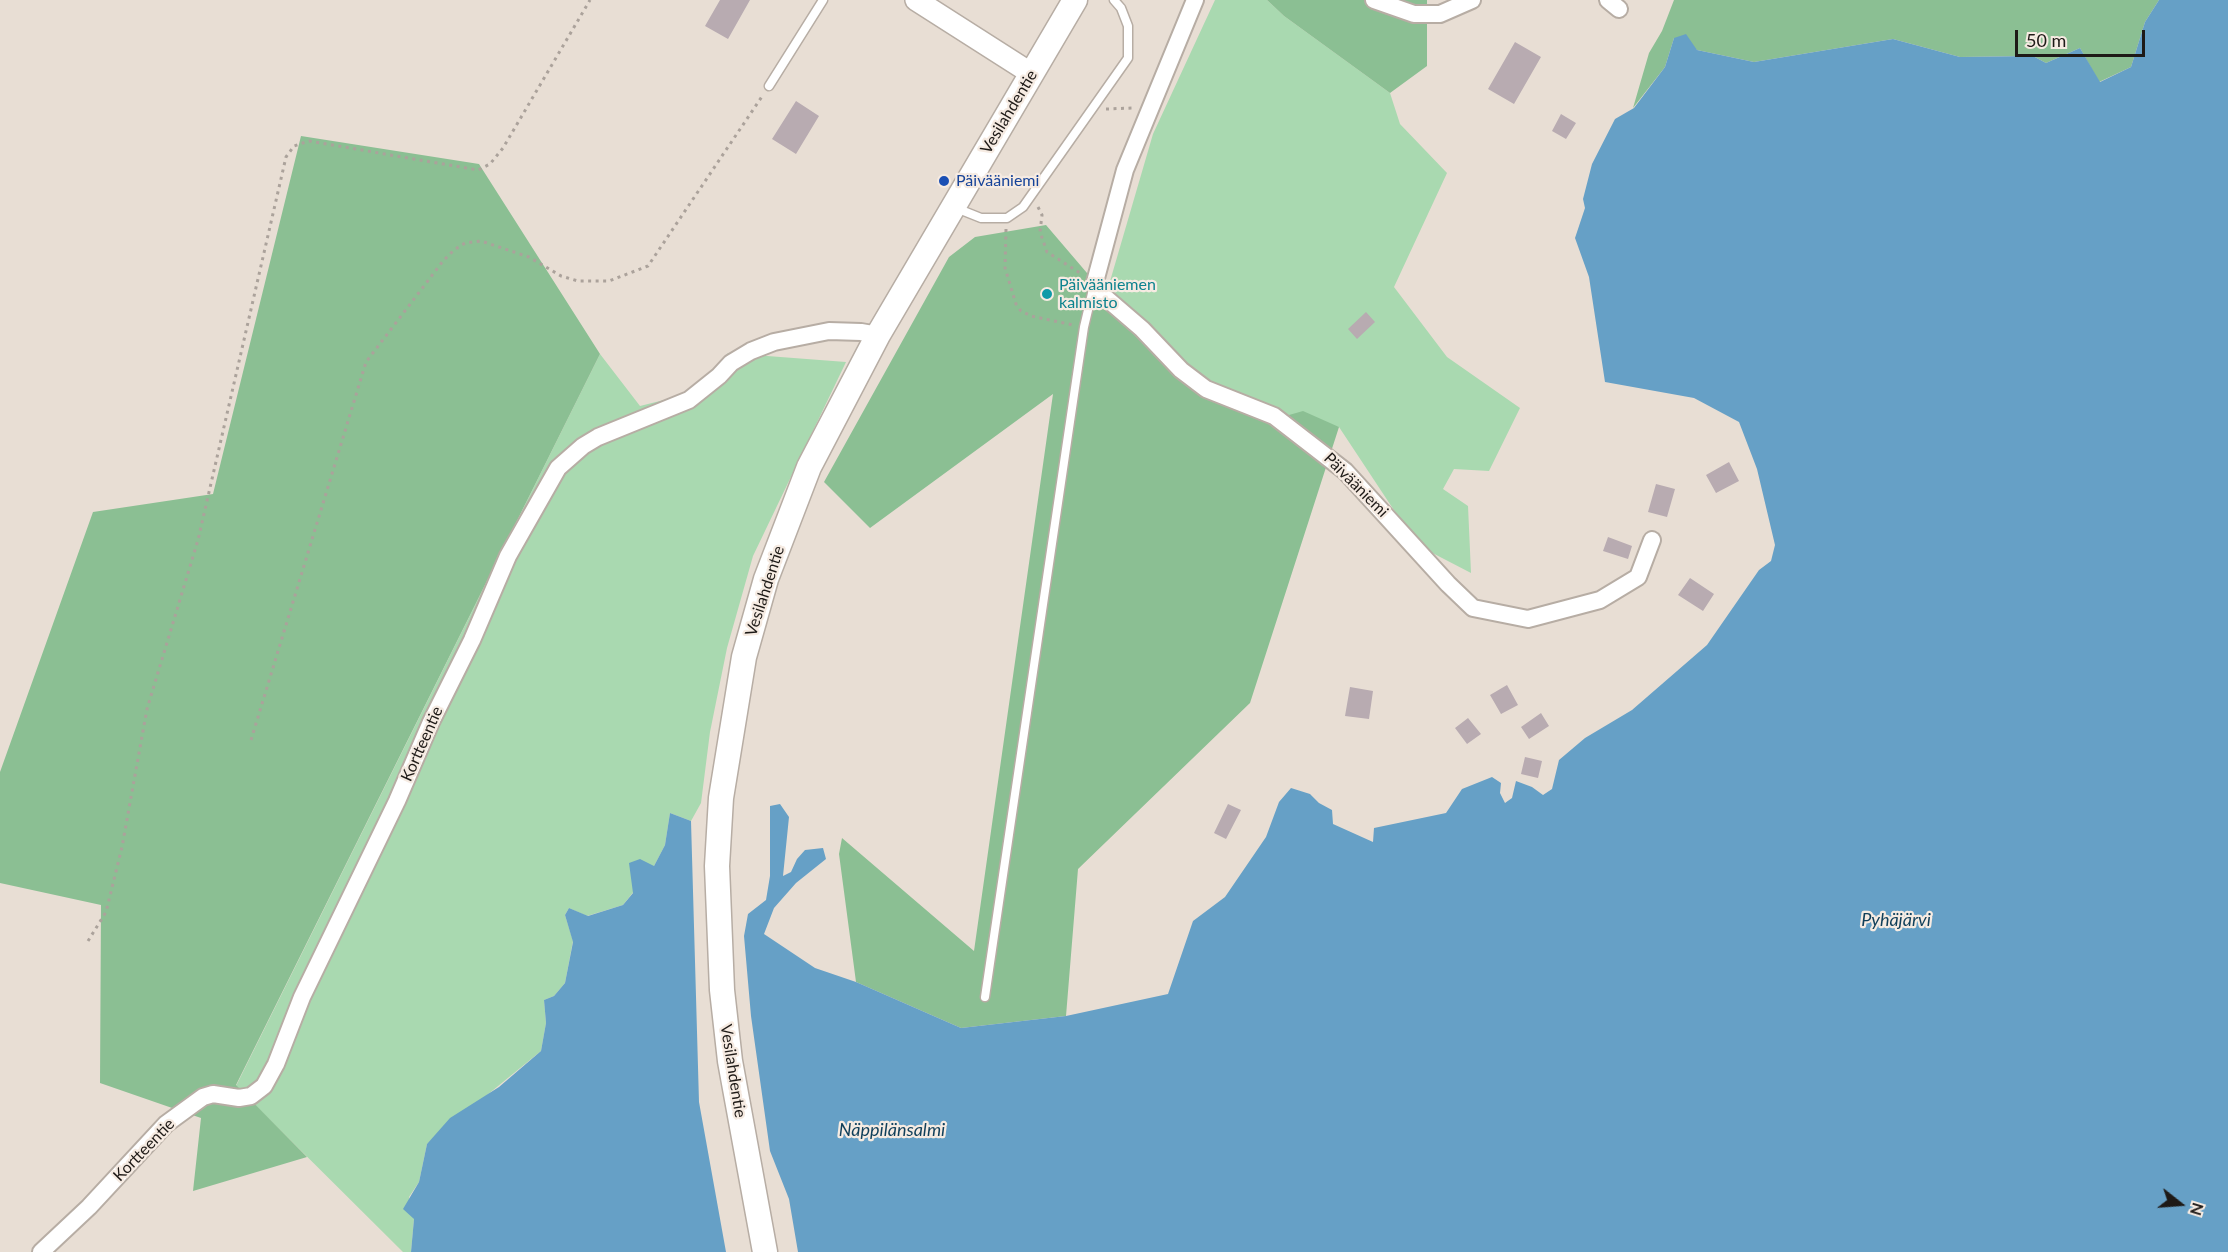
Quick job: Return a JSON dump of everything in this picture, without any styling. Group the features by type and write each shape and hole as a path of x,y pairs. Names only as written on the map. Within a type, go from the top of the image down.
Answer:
{"main road":[{"name":"Vesilahdentie","path":"765,1252 730,1061 722,990 717,866 721,798 744,657 766,579 809,467 878,335 1075,0"}],"street":[{"path":"916,0 1032,74"},
{"path":"1095,282 1125,170 1196,0"},
{"path":"1374,0 1414,14 1440,14 1472,0"},
{"name":"Päivääniemi","path":"1095,282 1099,292 1142,330 1181,370 1206,389 1274,416 1345,471 1448,584 1473,608 1528,619 1600,600 1638,577 1652,540"},
{"name":"Kortteentie","path":"41,1252 89,1207 166,1124 203,1097 213,1094 239,1098 251,1096 264,1086 276,1064 302,997 398,801 431,722 472,640 508,555 558,468 598,436 688,400 719,376 731,363 751,351 774,342 829,331 878,335"}],"lane":[{"path":"769,86 823,0"},
{"path":"953,206 981,218 1007,218 1023,207 1128,58 1128,26 1121,8 1114,0"},
{"path":"985,997 1084,327 1095,282"}],"path":[{"path":"88,941 106,912 122,847 147,708 198,540 286,157 294,146 309,141 478,170 490,164 503,148 590,0"},
{"path":"251,740 366,362 443,261 465,243 481,241 529,257 561,276 578,281 609,281 648,266 769,86"},
{"path":"1095,104 1103,109 1150,108"},
{"path":"1031,196 1042,215 1040,232 1047,252 1095,282"},
{"path":"1007,218 1005,268 1016,304 1021,311 1031,316 1084,327"}],"green space":[{"path":"1215,0 1267,0 1284,16 1390,93 1400,124 1447,173 1394,287 1447,357 1520,408 1489,471 1454,469 1443,489 1468,506 1471,573 1417,545 1339,427 1268,421 1202,392 1106,295 1153,134"},
{"path":"1267,0 1427,0 1427,66 1390,93 1284,16"},
{"path":"1674,0 2159,0 2145,22 2131,67 2099,82 2080,48 2046,63 2033,56 1960,57 1893,39 1754,62 1697,50 1674,38 1665,67 1633,108 1649,53 1662,31"},
{"path":"301,136 479,164 600,354 236,1085 307,1157 193,1191 201,1118 100,1083 101,905 0,883 0,772 93,512 213,494"},
{"path":"1046,225 1169,369 1268,421 1303,411 1339,427 1250,703 1078,869 1066,1016 961,1028 856,982 839,854 842,838 974,951 1053,394 870,528 824,482 949,257 975,237"},
{"path":"728,353 846,362 753,556 727,648 710,732 701,803 691,821 670,813 665,845 654,866 623,905 587,916 569,908 565,915 573,941 565,983 554,996 544,1000 546,1023 541,1051 427,1144 419,1182 409,1197 414,1219 411,1252 403,1252 236,1086 600,354 640,406 700,391"}],"water":[{"name":"Pyhäjärvi","path":"2159,0 2228,0 2228,1252 798,1252 789,1199 770,1151 751,1016 744,936 748,914 766,900 770,876 770,806 780,804 789,817 783,876 791,872 797,859 805,850 823,848 826,859 796,883 774,908 764,934 815,968 856,982 961,1028 1066,1016 1168,994 1193,921 1225,897 1266,837 1279,802 1291,788 1310,794 1319,803 1332,810 1333,824 1373,842 1374,828 1446,813 1462,789 1492,777 1501,783 1500,793 1505,803 1512,798 1516,781 1532,787 1543,795 1552,789 1559,760 1585,738 1632,710 1707,645 1759,570 1771,561 1775,545 1757,469 1739,422 1694,398 1605,382 1589,277 1575,238 1585,208 1583,199 1592,164 1615,119 1634,108 1665,67 1674,38 1686,34 1697,50 1754,62 1893,39 1960,57 2033,56 2046,63 2080,48 2100,82 2131,67 2145,22"},
{"path":"670,813 691,821 699,1102 726,1252 411,1252 414,1219 403,1209 419,1182 427,1144 450,1118 499,1087 541,1051 546,1023 544,1000 554,996 565,983 573,942 565,915 569,908 588,916 623,905 633,893 629,863 640,859 654,866 665,845"}],"building":[{"path":"720,0 750,0 728,39 705,26"},
{"path":"1515,42 1541,57 1514,104 1488,89"},
{"path":"796,101 819,116 796,154 772,139"},
{"path":"1561,114 1576,123 1566,139 1552,131"},
{"path":"1366,312 1375,322 1357,339 1348,329"},
{"path":"1729,462 1739,481 1716,493 1706,475"},
{"path":"1656,484 1675,489 1667,517 1648,512"},
{"path":"1608,537 1632,546 1628,559 1603,551"},
{"path":"1690,578 1714,594 1703,611 1678,595"},
{"path":"1507,685 1518,705 1501,714 1490,695"},
{"path":"1350,687 1373,691 1369,719 1345,716"},
{"path":"1541,713 1549,726 1529,739 1521,727"},
{"path":"1468,718 1481,734 1467,744 1455,728"},
{"path":"1525,757 1542,761 1538,778 1521,774"},
{"path":"1228,804 1241,810 1226,839 1214,833"}],"place":[{"name":"Päivääniemi","path":"944,181"},
{"name":"Päivääniemen kalmisto","path":"1047,294"}],"water label":[{"name":"Näppilänsalmi","path":"892,1130"}]}
